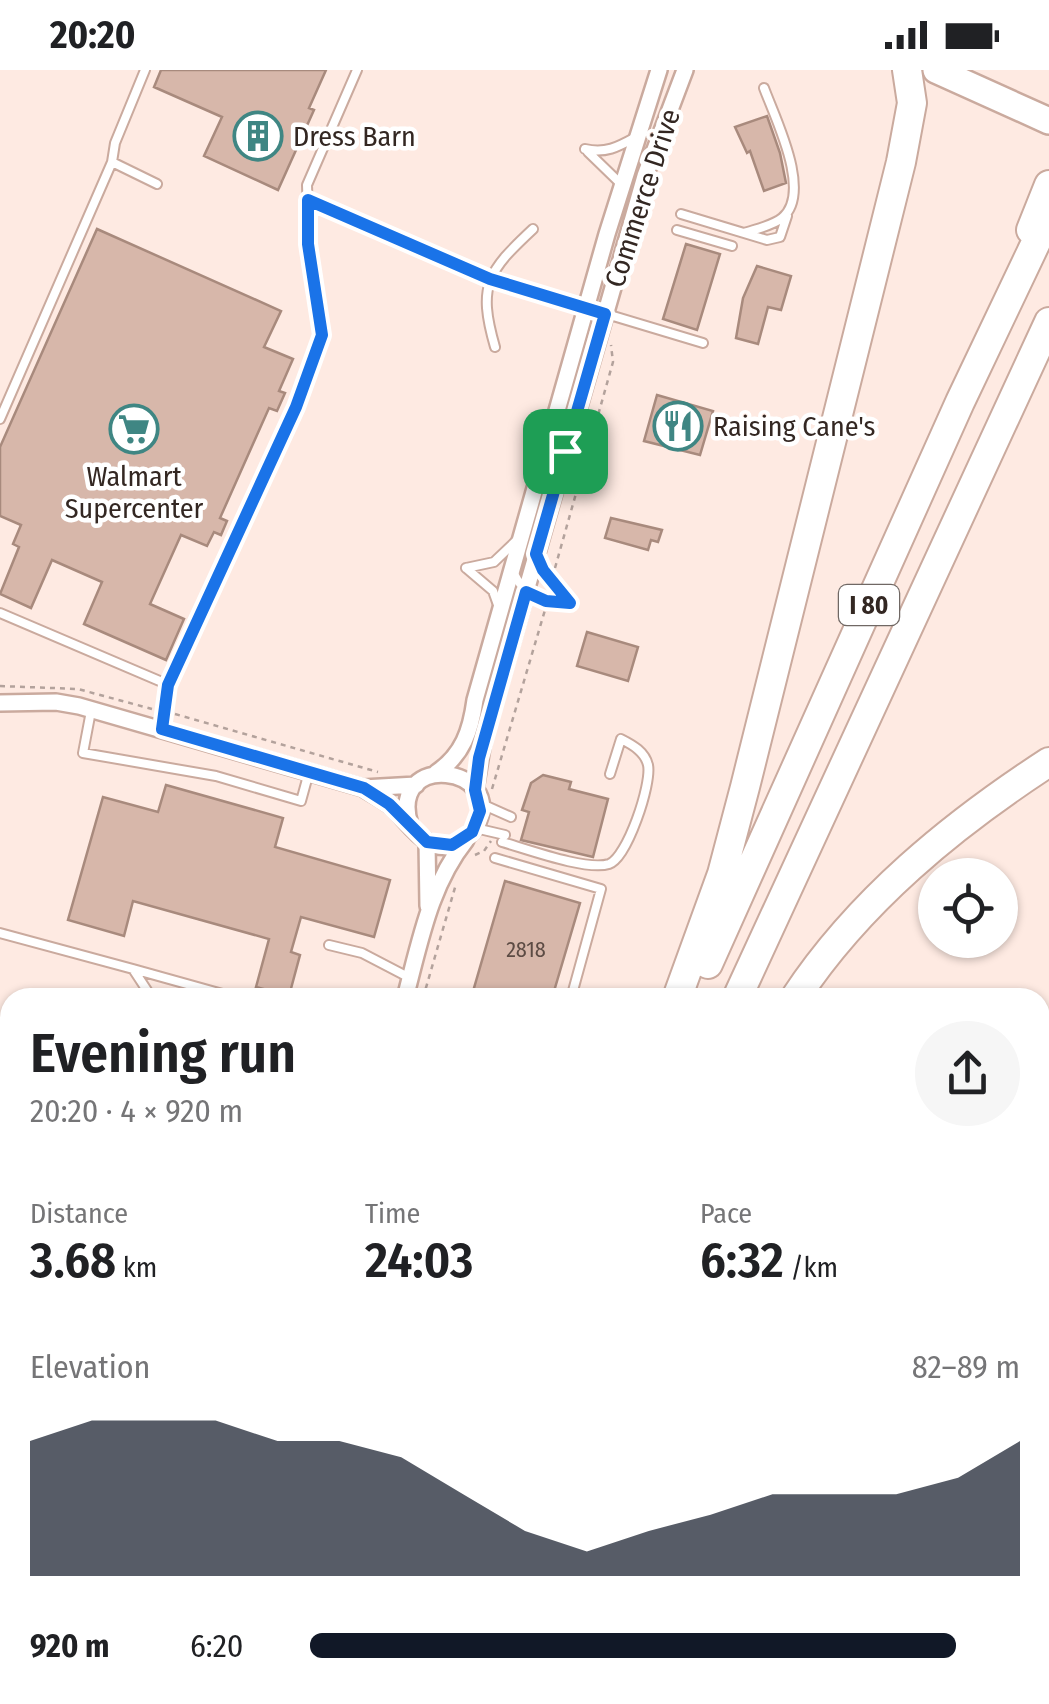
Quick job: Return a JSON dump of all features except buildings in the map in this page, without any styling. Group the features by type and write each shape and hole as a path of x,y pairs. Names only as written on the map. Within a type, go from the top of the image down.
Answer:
{"highway":[{"path":"681,988 736,821 901,162 912,103 907,70"},
{"name":"I 80","path":"697,988 1048,197"},
{"name":"I 80","path":"741,988 1049,322"},
{"path":"803,988 859,916 900,876 948,834 1049,762"}],"main road":[{"path":"936,70 1049,121"}],"street":[{"name":"Commerce Drive","path":"436,773 458,752 470,730 499,610 585,309 659,70"},
{"name":"Commerce Drive","path":"483,796 483,741 645,176 685,70"},
{"path":"0,703 56,702 91,710 364,788 389,804 427,842 452,845 474,830"},
{"path":"364,788 416,785 436,773 458,775 483,796 474,830 452,858 428,910 408,988"},
{"path":"410,824 407,804 416,785"},
{"path":"427,842 428,910"}],"lane":[{"path":"0,419 112,162 115,143 146,70"},
{"path":"162,729 168,685 296,407 322,335 308,244 308,185 357,70"},
{"path":"681,214 766,240 780,237 796,190 786,148 764,88"},
{"path":"622,184 585,149 614,149 636,137"},
{"path":"112,162 157,184"},
{"path":"308,200 490,279 702,343"},
{"path":"744,234 779,221 788,212"},
{"path":"496,347 487,319 490,279 499,261 532,229"},
{"path":"677,230 732,246"},
{"path":"499,610 493,591 466,568 494,562 520,536"},
{"path":"512,568 526,592 546,601 570,603 543,570 536,554"},
{"path":"0,613 168,685"},
{"path":"91,710 83,753 216,776 301,800 309,772"},
{"path":"474,830 596,866 616,862 632,833 649,774 648,762 633,745 621,739 610,774"},
{"path":"483,796 511,817"},
{"path":"495,858 601,889 574,988"},
{"path":"0,933 201,988"},
{"path":"329,945 362,953 410,978"},
{"path":"133,969 145,988"}],"path":[{"path":"554,570 613,362 610,343"},
{"path":"483,796 493,787 545,610"},
{"path":"180,716 384,773"},
{"path":"469,856 484,852 491,838"},
{"path":"425,988 457,883"}],"place":[{"name":"Dress Barn","path":"258,136"},
{"name":"Raising Cane's","path":"678,426"},
{"name":"Walmart Supercenter","path":"134,429"}],"route":[{"path":"308,200 490,279 605,314 565,451 536,554 543,570 570,603 546,601 526,592 479,758 475,790 480,802 479,820 463,840 439,846 427,842 389,804 364,788 162,729 168,685 296,407 322,335 308,244 308,200"}]}
